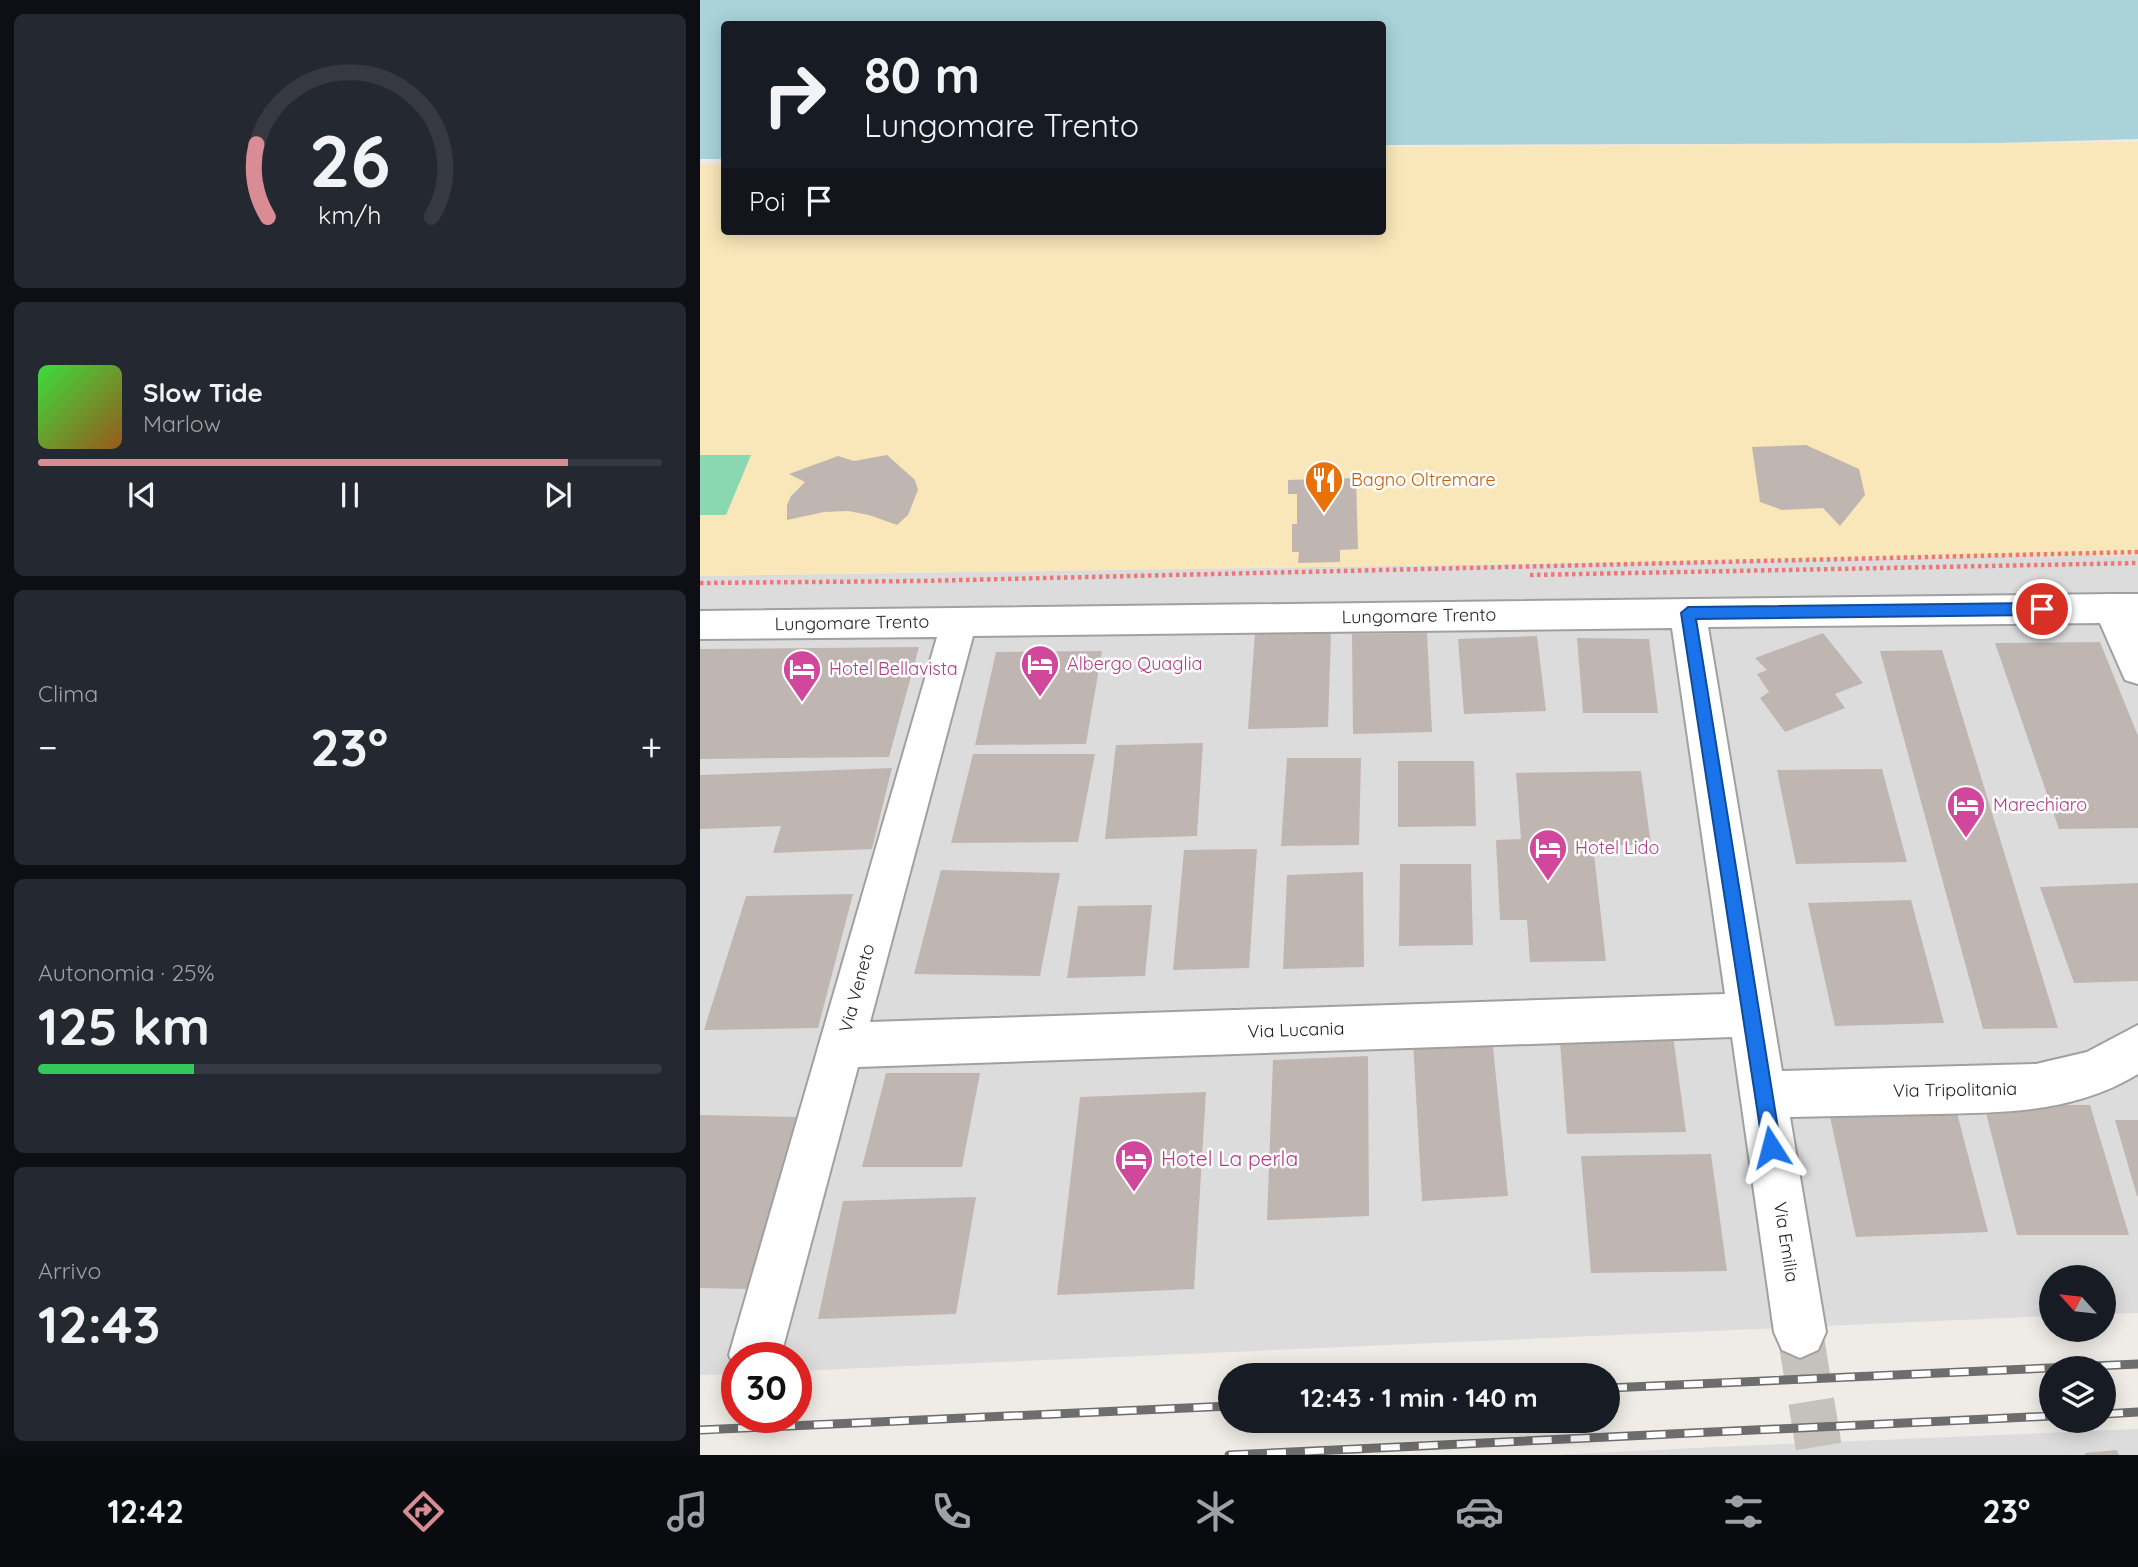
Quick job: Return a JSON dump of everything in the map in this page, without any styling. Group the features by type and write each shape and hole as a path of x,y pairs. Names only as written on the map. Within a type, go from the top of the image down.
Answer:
{"street":[{"name":"Lungomare Trento","path":"700,625 2125,608"},
{"path":"2125,608 2138,669"},
{"name":"Via Emilia","path":"1688,613 1800,1332"},
{"name":"Via Veneto","path":"759,1342 959,622"},
{"name":"Via Lucania","path":"842,1045 1751,1015"},
{"name":"Via Tripolitania","path":"1763,1094 2019,1089 2059,1085 2095,1074 2119,1062 2138,1047"}],"path":[{"path":"700,583 919,581 2138,552"}],"shaded area":[{"path":"2138,555 2138,1313 2116,1314 2116,1265 2039,1265 2039,1317 812,1370 812,1342 721,1342 721,1374 700,1375 700,576"},
{"path":"2138,1429 2138,1455 1554,1455 2044,1433 2116,1433 2116,1430"}],"sand":[{"path":"2138,142 2138,555 700,576 700,165 721,164 721,235 1386,235 1386,147"}],"green space":[{"path":"700,455 751,455 726,515 700,515"}],"water":[{"path":"700,0 2138,0 2138,139 1996,143 1386,145 1386,21 721,21 721,159 700,159"}],"building":[{"path":"1806,445 1859,469 1865,495 1840,526 1823,508 1782,510 1760,502 1752,447"},
{"path":"887,455 915,480 918,490 908,515 897,525 848,511 824,512 787,520 787,505 791,496 805,482 789,474 838,456 854,461"},
{"path":"1356,478 1358,549 1340,550 1340,562 1298,563 1299,552 1292,552 1292,524 1297,524 1297,494 1288,494 1288,480"},
{"path":"1331,631 1328,727 1248,729 1255,632"},
{"path":"1427,633 1432,732 1353,734 1352,634"},
{"path":"1823,633 1863,683 1835,694 1845,708 1785,732 1760,698 1769,692 1757,674 1767,670 1755,658"},
{"path":"1537,636 1546,711 1464,714 1458,639"},
{"path":"1577,638 1649,639 1658,713 1583,713"},
{"path":"2100,642 2138,736 2138,828 2059,829 1995,643"},
{"name":"Hotel Bellavista","path":"919,647 889,757 700,759 700,649"},
{"name":"Marechiaro","path":"1942,650 2058,1028 1983,1029 1880,651"},
{"name":"Albergo Quaglia","path":"1102,651 1086,744 975,745 996,652"},
{"path":"1203,743 1197,836 1105,839 1116,745"},
{"path":"973,754 1095,754 1078,842 951,843"},
{"path":"1287,758 1361,758 1359,845 1281,846"},
{"path":"1398,761 1474,761 1476,826 1398,827"},
{"path":"892,768 872,849 773,853 781,826 700,829 700,775"},
{"path":"1882,769 1907,862 1796,864 1777,770"},
{"name":"Hotel Lido","path":"1641,771 1651,845 1593,845 1606,961 1530,962 1527,920 1500,920 1496,840 1521,839 1516,773"},
{"path":"1257,849 1249,968 1173,970 1184,850"},
{"path":"1400,864 1471,864 1473,945 1399,946"},
{"path":"941,870 1060,873 1040,976 914,974"},
{"path":"1363,872 1364,967 1283,969 1287,875"},
{"path":"2138,883 2138,981 2074,983 2040,887"},
{"path":"853,894 818,1028 704,1030 746,896"},
{"path":"1911,900 1944,1023 1835,1026 1808,903"},
{"path":"1152,905 1145,976 1067,978 1078,906"},
{"path":"1672,1028 1686,1132 1567,1134 1559,1029"},
{"path":"1492,1037 1508,1196 1422,1201 1413,1042"},
{"path":"1368,1056 1369,1216 1267,1220 1273,1060"},
{"path":"886,1073 980,1073 962,1167 862,1167"},
{"name":"Hotel La perla","path":"1206,1092 1194,1289 1057,1295 1080,1097"},
{"path":"1984,1105 2090,1105 2129,1235 2017,1235"},
{"path":"1956,1109 1988,1232 1856,1237 1829,1112"},
{"path":"700,1115 801,1117 749,1289 700,1288"},
{"path":"2115,1120 2138,1120 2138,1196 2137,1196"},
{"path":"1711,1154 1727,1271 1591,1273 1581,1156"},
{"path":"976,1197 956,1314 818,1319 843,1201"},
{"path":"2117,1450 2119,1455 2085,1455 2085,1453"}],"tunnel":[{"path":"1800,1332 1820,1455"}],"railway":[{"path":"1620,1387 2138,1364"},
{"path":"700,1430 1218,1407"},
{"path":"2116,1413 2138,1412"},
{"path":"1229,1455 2039,1417"}],"place":[{"name":"Bagno Oltremare","path":"1324,514"},
{"name":"Albergo Quaglia","path":"1040,698"},
{"name":"Hotel Bellavista","path":"802,703"},
{"name":"Marechiaro","path":"1966,839"},
{"name":"Hotel Lido","path":"1548,882"},
{"name":"Hotel La perla","path":"1134,1193"}],"route":[{"path":"1771,1147 1688,613 2042,609"}]}
